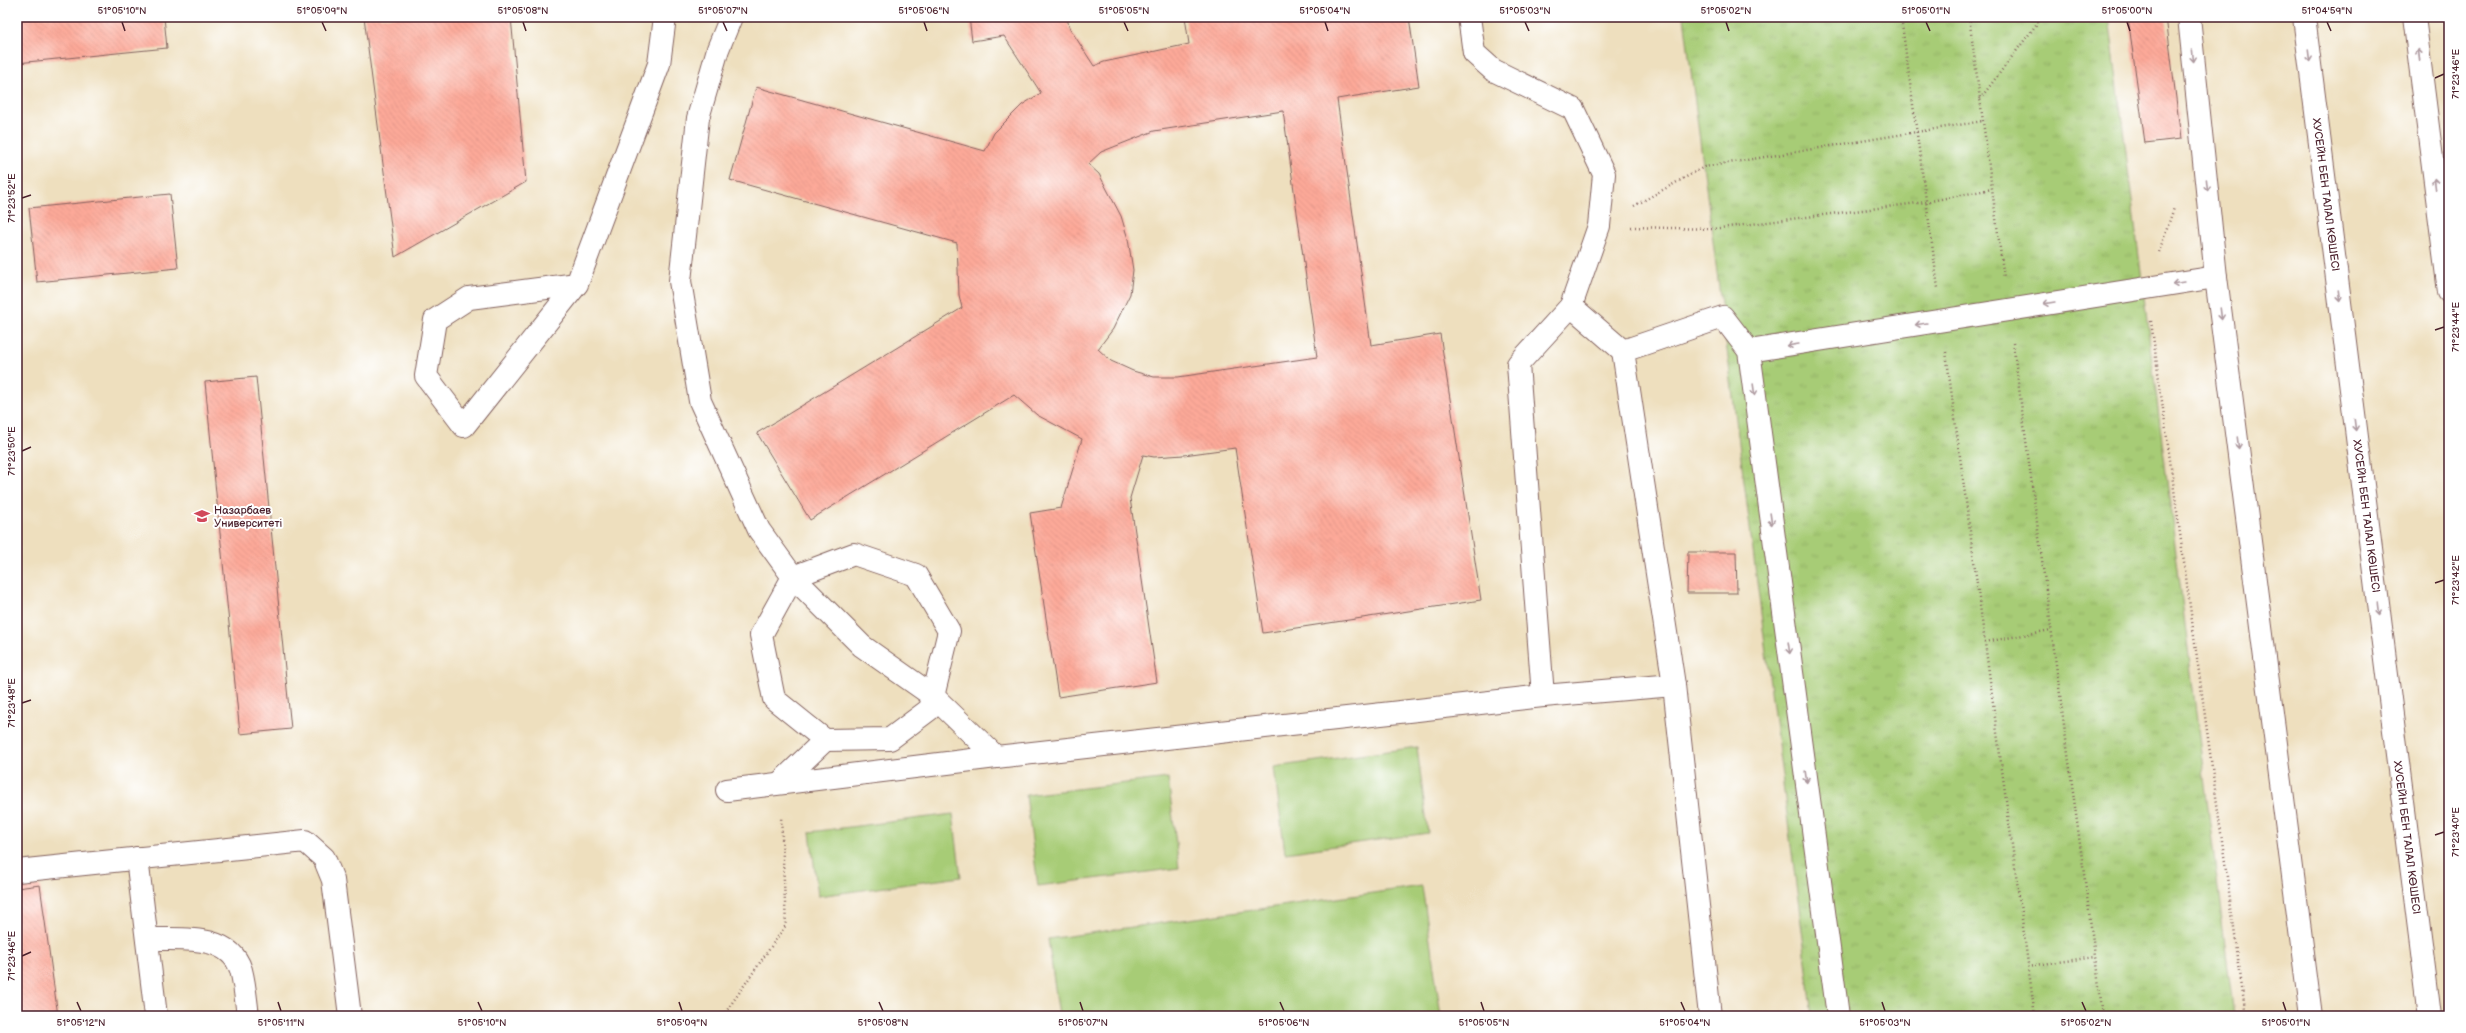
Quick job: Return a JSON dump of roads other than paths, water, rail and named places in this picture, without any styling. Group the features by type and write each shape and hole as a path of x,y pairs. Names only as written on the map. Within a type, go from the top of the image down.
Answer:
{"street":[{"path":"577,284 468,298 435,320 426,376 464,426 577,284 659,64 665,17"},
{"path":"731,17 718,49 698,118 680,281 700,401 759,530 793,577 862,646 933,696 996,757"},
{"path":"1469,17 1474,53 1493,70 1573,109 1604,174 1599,226 1571,306 1518,364 1543,696"},
{"path":"2189,17 2216,277 2311,1016"},
{"name":"ХУСЕЙН БЕН ТАЛАЛ КӨШЕСІ","path":"2304,17 2430,1016"},
{"path":"2414,17 2449,292"},
{"path":"1749,352 2216,277"},
{"path":"1571,306 1623,351 1674,685 1710,1016"},
{"path":"1623,351 1723,317 1749,352 1838,1016"},
{"path":"854,554 916,575 949,631 933,696 930,709 890,739 825,740 774,699 761,634 793,577 854,554"},
{"path":"726,790 996,757 1543,696 1674,685"},
{"path":"780,783 825,740"},
{"path":"17,871 305,841 324,858 333,880 350,1016"},
{"path":"137,858 156,1016"},
{"path":"147,939 209,941 227,950 241,970 248,1016"}],"place":[{"name":"Назарбаев Университеті","path":"202,516"}]}
